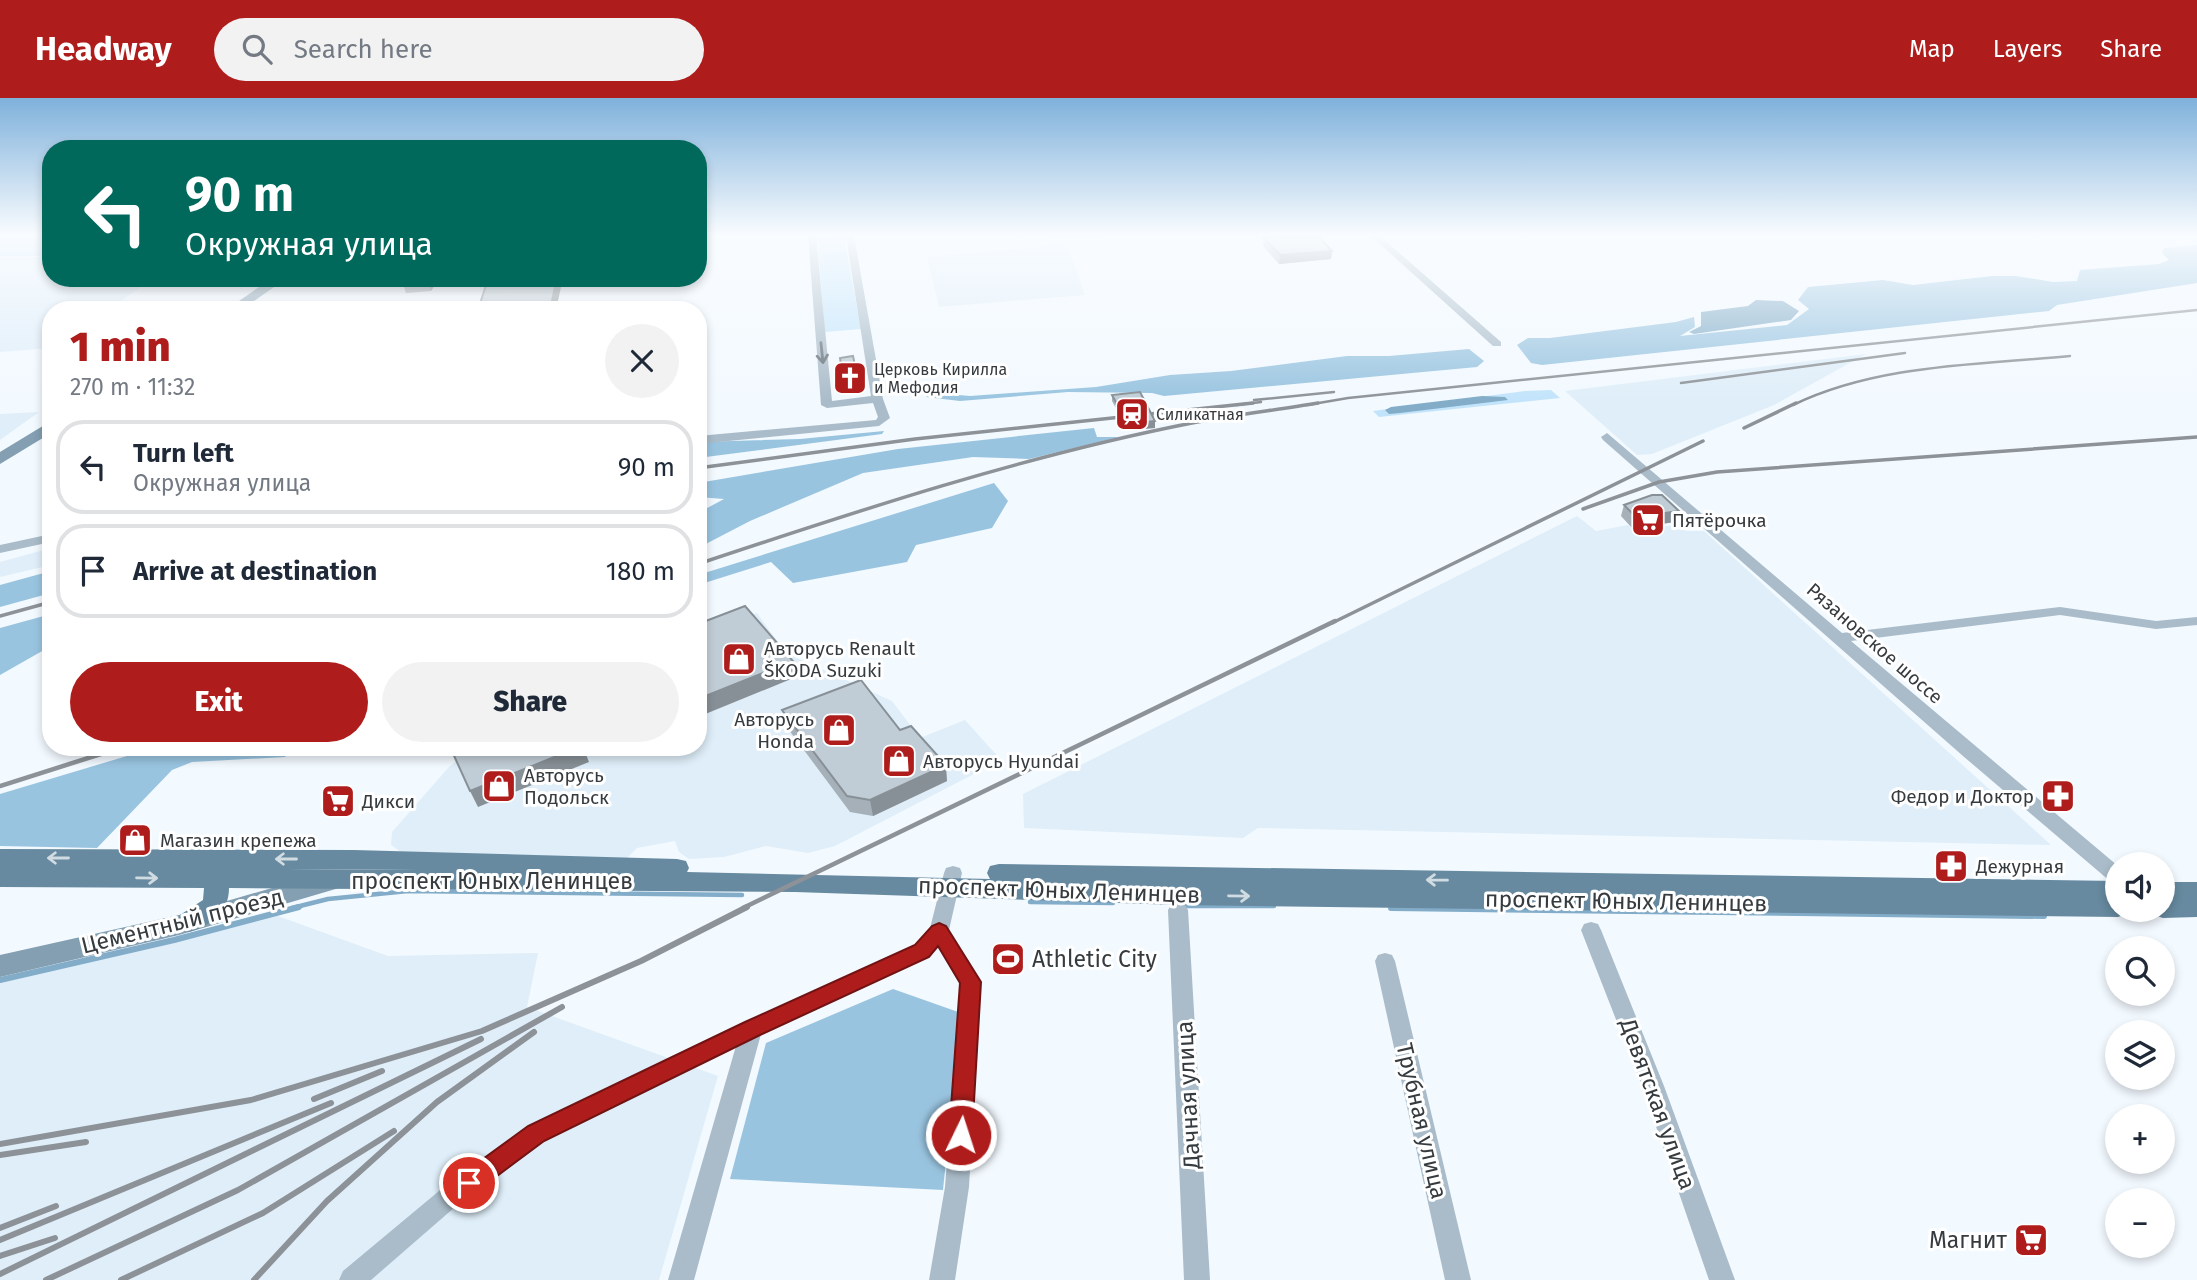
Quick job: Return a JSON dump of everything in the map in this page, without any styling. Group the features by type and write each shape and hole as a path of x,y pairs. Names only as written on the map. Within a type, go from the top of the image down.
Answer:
{"main road":[{"name":"проспект Юных Ленинцев","path":"0,858 425,861 952,879 1177,895 2105,907"},
{"name":"проспект Юных Ленинцев","path":"0,877 334,880 952,879 2105,891"},
{"path":"188,922 212,909 218,897 216,879"},
{"path":"2175,892 2197,892"},
{"path":"2175,908 2197,907"}],"street":[{"path":"246,301 261,291"},
{"path":"817,291 827,405 877,399"},
{"path":"707,439 880,423 884,418 883,411 877,399 859,291"},
{"path":"1437,291 1497,344"},
{"path":"0,458 42,432"},
{"name":"Рязановское шоссе","path":"1608,437 2105,866"},
{"path":"0,549 42,540"},
{"path":"1838,638 2060,611 2156,625 2197,621"},
{"path":"334,880 354,859"},
{"name":"Цементный проезд","path":"0,966 188,922 334,880 425,861"},
{"path":"352,1280 447,1199 536,1133 752,1028 922,951 939,931 952,879"},
{"name":"Дачная улица","path":"1178,910 1197,1280"},
{"name":"Девятская улица","path":"1591,930 1653,1086 1722,1280"},
{"path":"939,931 971,982 957,1186 942,1280"},
{"name":"Трубная улица","path":"1385,961 1458,1280"},
{"path":"681,1280 752,1028"}],"shaded area":[{"path":"0,291 134,291 121,301 42,301 42,349 0,352"},
{"path":"822,291 854,291 861,329 825,332"},
{"path":"935,291 1084,291 1085,295 939,307"},
{"path":"1805,291 2145,291 2057,305 2049,311 1542,365 1531,363 1517,345 1528,338 1550,338 1676,322 1694,317 1695,327 1680,336 1787,325 1809,309 1798,300"},
{"path":"1756,300 1783,301 1799,311 1791,320 1694,334 1689,332 1701,326 1701,312 1748,306"},
{"path":"1469,349 1484,361 1477,367 1164,396 1152,393 1068,392 960,401 926,397 936,393 970,396 1096,387 1170,375 1231,371 1347,356 1389,356"},
{"path":"1866,354 1774,405 1652,454 1637,455 1565,391"},
{"path":"1551,390 1560,398 1379,417 1373,411 1525,391"},
{"path":"1482,396 1505,397 1508,400 1389,414 1385,410 1391,407"},
{"path":"39,412 0,440 0,414"},
{"path":"1094,428 1097,437 1119,437 1029,459 973,457 863,473 750,521 707,543 707,508 724,499 707,498 707,481 898,449"},
{"path":"884,431 882,434 707,457 707,442 800,439"},
{"path":"994,483 1008,501 992,528 916,545 907,562 793,583 771,562 707,582 707,572"},
{"path":"1577,516 1596,531 1628,525 1632,529 1679,525 1686,531 1704,531 2051,845 1258,828 1243,838 1024,828 1023,794"},
{"path":"42,550 42,567 0,577 0,562"},
{"path":"42,573 42,595 0,607 0,585"},
{"path":"757,613 786,653 892,701 920,738 965,720 1001,760 835,846 808,853 766,846 724,857 689,859 679,852 675,841 637,848 627,858 404,854 391,845 392,832 461,756 707,756 707,629"},
{"path":"42,616 42,651 0,675 0,628"},
{"path":"127,756 286,756 192,762 172,770 97,848 0,846 0,794"},
{"path":"275,915 388,956 538,953 527,1007 718,1076 659,1280 0,1280 0,980"},
{"path":"893,989 961,1013 943,1190 730,1179 766,1043"}],"building":[{"path":"484,291 554,291 552,301 481,301"},
{"path":"853,356 856,370 842,371 840,358"},
{"path":"1140,392 1155,421 1128,424 1112,395"},
{"path":"1652,495 1662,495 1679,511 1636,517 1624,505"},
{"name":"Авторусь Renault ŠKODA Suzuki","path":"745,606 793,661 707,695 707,621"},
{"path":"861,680 900,730 911,726 946,765 870,800 847,796 782,710"},
{"path":"454,756 557,756 470,791"}],"waterway":[{"path":"292,908 328,899 408,891 742,895"},
{"path":"1030,902 1113,903"},
{"path":"1182,906 1274,906"},
{"path":"0,980 174,940 299,907"},
{"path":"1430,908 1391,908 2044,916"}],"railway":[{"path":"1307,405 1348,398 2197,310"},
{"path":"1681,383 1905,353"},
{"path":"1793,405 1826,391 1894,374 1929,368 2070,356"},
{"path":"1254,400 1334,392"},
{"path":"1253,403 1261,402"},
{"path":"707,467 915,439 1253,403"},
{"path":"1237,405 1253,403"},
{"path":"707,561 881,504 1067,451 1192,423 1318,403"},
{"path":"1744,428 1796,403"},
{"path":"1583,509 1659,482 1717,472 2197,437"},
{"path":"1332,623 1703,441"},
{"path":"0,616 42,604"},
{"path":"743,908 1335,621"},
{"path":"0,786 95,756"},
{"path":"0,1144 251,1100 482,1031 641,961 747,907"},
{"path":"46,1280 238,1190 562,1007"},
{"path":"254,1280 327,1201 437,1102 534,1032"},
{"path":"0,1274 481,1039"},
{"path":"314,1099 382,1071"},
{"path":"0,1240 331,1103"},
{"path":"121,1280 263,1213 394,1131"},
{"path":"0,1155 86,1142"},
{"path":"0,1228 56,1206"},
{"path":"0,1256 55,1238"}],"place":[{"name":"Церковь Кирилла и Мефодия","path":"850,378"},
{"name":"Силикатная","path":"1132,414"},
{"name":"Пятёрочка","path":"1648,520"},
{"name":"Авторусь Renault ŠKODA Suzuki","path":"739,659"},
{"name":"Авторусь Honda","path":"839,730"},
{"name":"Авторусь Hyundai","path":"899,761"},
{"name":"Авторусь Подольск","path":"499,786"},
{"name":"Федор и Доктор","path":"2058,796"},
{"name":"Дикси","path":"338,801"},
{"name":"Магазин крепежа","path":"135,840"},
{"name":"Дежурная","path":"1951,866"},
{"name":"Athletic City","path":"1008,959"},
{"name":"Магнит","path":"2031,1240"}],"route":[{"path":"469,1183 536,1133 752,1028 922,951 939,931 971,982 961,1135"}]}
